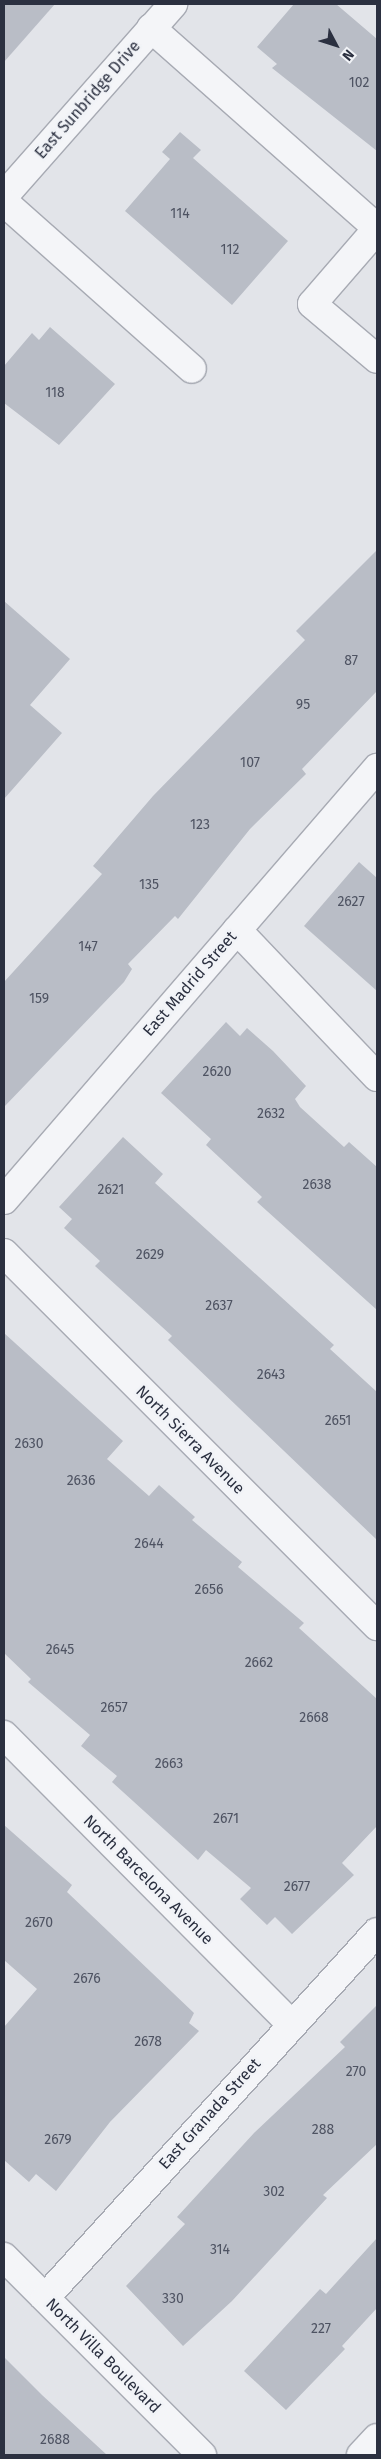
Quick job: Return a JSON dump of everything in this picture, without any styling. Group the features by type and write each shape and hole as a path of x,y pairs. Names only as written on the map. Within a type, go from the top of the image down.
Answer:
{"street":[{"name":"East Sunbridge Drive","path":"4,196 173,4"},
{"path":"151,28 377,229 312,304 377,359"},
{"path":"4,202 192,369"},
{"name":"East Madrid Street","path":"4,1200 377,768"},
{"path":"237,930 377,1077"},
{"name":"North Sierra Avenue","path":"4,1253 377,1626"},
{"name":"North Barcelona Avenue","path":"4,1735 292,2024"},
{"name":"East Granada Street","path":"45,2298 377,1932"},
{"name":"North Villa Boulevard","path":"4,2257 202,2455"},
{"path":"361,2455 377,2438"}],"building":[{"path":"4,4 55,4 4,62"},
{"path":"294,4 336,4 377,39 377,151 272,68 277,64 257,47"},
{"path":"180,132 201,150 193,158 288,241 232,305 125,211 170,159 162,152"},
{"path":"50,327 115,384 59,445 4,403 4,366 32,333 39,340"},
{"path":"377,550 377,691 302,769 306,774 250,829 178,919 175,916 128,964 132,969 124,982 4,1107 4,982 102,874 93,866 153,796 305,640 296,631"},
{"path":"4,601 70,659 30,705 62,733 4,799"},
{"path":"359,862 377,878 377,991 304,926"},
{"path":"226,1022 240,1036 247,1028 273,1051 306,1086 295,1099 300,1107 344,1147 349,1142 377,1167 377,1310 257,1202 262,1197 206,1145 211,1139 161,1093"},
{"path":"123,1137 163,1174 155,1183 334,1345 330,1349 377,1392 377,1540 168,1340 172,1336 95,1266 100,1261 64,1228 72,1219 59,1207"},
{"path":"4,1333 123,1441 107,1459 149,1496 159,1485 195,1517 192,1520 242,1562 238,1567 304,1623 299,1628 377,1699 377,1826 342,1863 354,1875 292,1934 275,1917 267,1925 240,1899 251,1888 206,1850 198,1860 112,1782 117,1776 81,1746 90,1735 28,1682 31,1679 4,1653"},
{"path":"4,1825 72,1885 67,1892 194,2013 189,2023 199,2031 110,2122 56,2191 36,2174 29,2182 4,2160 4,2027 37,1989 4,1960"},
{"path":"377,2005 377,2144 323,2195 327,2198 232,2301 183,2346 126,2286 185,2224 177,2217 254,2133 345,2047 340,2042"},
{"path":"377,2238 377,2308 342,2346 345,2349 286,2410 244,2371 320,2289 326,2294"},
{"path":"4,2357 42,2395 107,2455 4,2455"}]}
